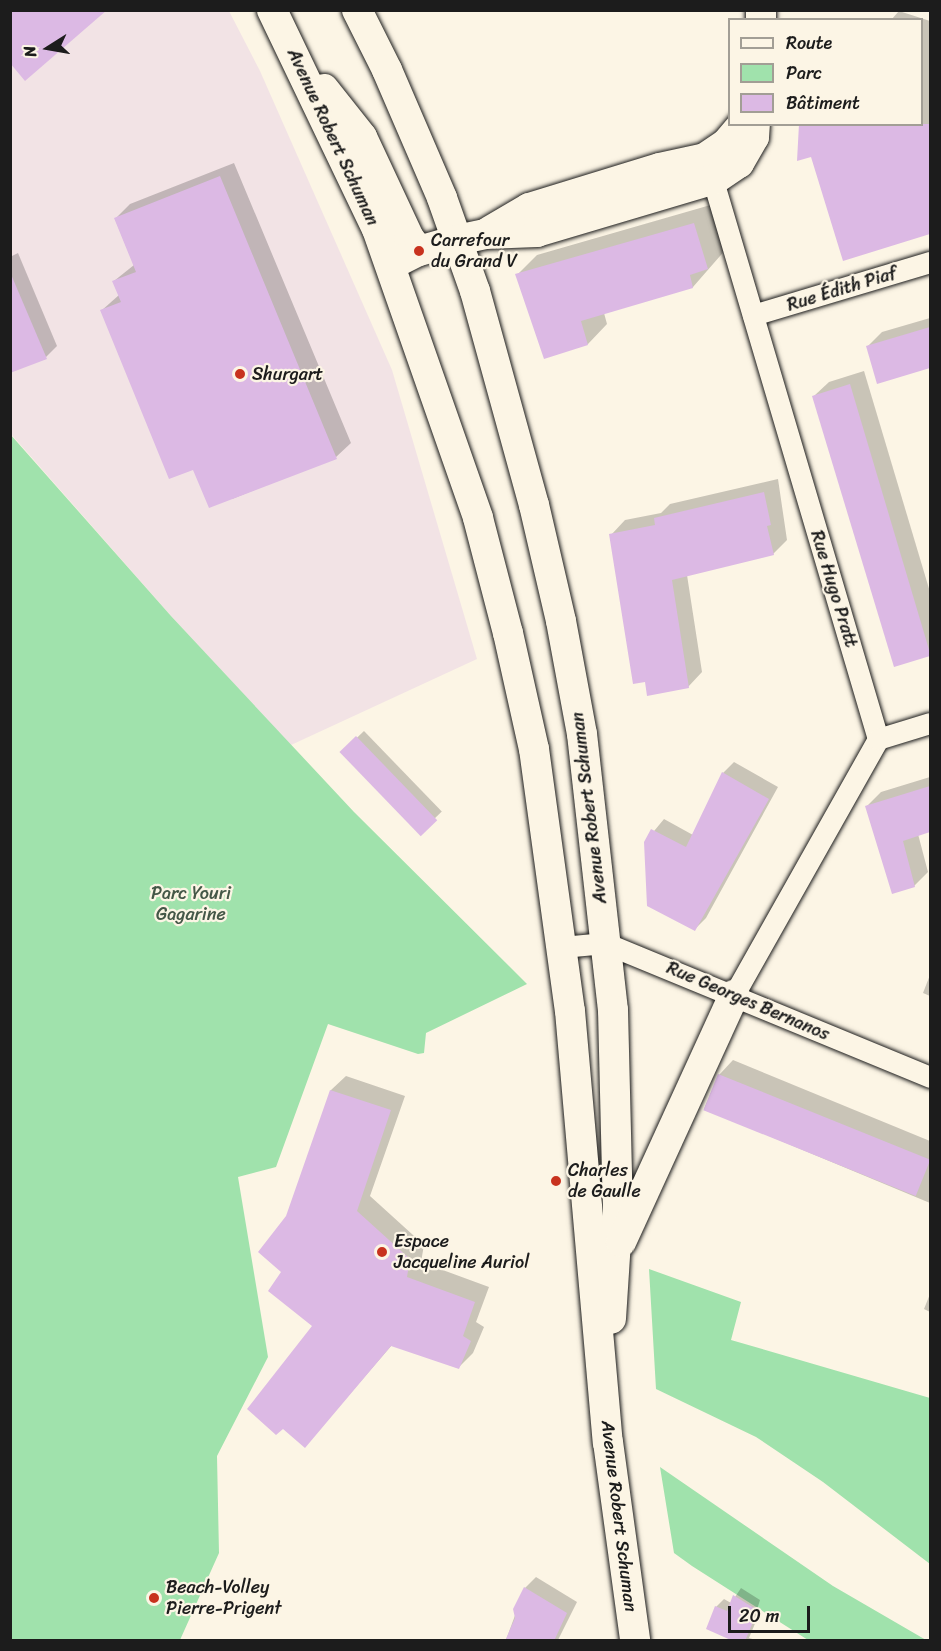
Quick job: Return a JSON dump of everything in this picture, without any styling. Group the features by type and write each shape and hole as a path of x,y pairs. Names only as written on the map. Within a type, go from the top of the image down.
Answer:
{"main road":[{"name":"Avenue Robert Schuman","path":"272,10 377,229 391,265 478,518 508,633 534,749 562,947 578,1088 608,1442 635,1641"},
{"name":"Avenue Robert Schuman","path":"357,10 471,237 475,291 534,505 561,621 582,734 613,1010 617,1250 605,1390"},
{"path":"292,48 362,137 409,238 419,251"},
{"path":"710,169 741,126"},
{"path":"391,265 419,251 471,237 537,232 710,169 739,163 754,137 755,126"},
{"path":"617,1250 734,995"}],"street":[{"name":"Rue Hugo Pratt","path":"710,169 878,739"},
{"name":"Rue Édith Piaf","path":"753,315 930,262"},
{"path":"734,995 878,739 930,723"},
{"name":"Rue Georges Bernanos","path":"562,947 605,943 930,1077"}],"shaded area":[{"path":"10,11 229,11 260,71 392,370 477,659 291,745 171,616 11,434"}],"green space":[{"name":"Parc Youri Gagarine","path":"10,434 171,616 354,812 527,984 426,1033 424,1053 418,1054 328,1024 276,1167 238,1177 268,1357 217,1456 219,1553 180,1640 11,1640"},
{"path":"649,1269 741,1302 731,1340 930,1398 930,1564 823,1482 756,1437 656,1389"},
{"path":"660,1467 833,1586 926,1640 808,1640 692,1566 674,1553"}],"building":[{"path":"10,10 107,10 25,81 10,63"},
{"path":"923,124 930,124 930,234 843,261 811,157 797,161 799,126 923,126"},
{"name":"Shurgart","path":"220,176 337,459 209,508 193,470 169,479 100,310 121,302 112,281 136,272 114,218"},
{"path":"694,223 708,269 690,275 693,288 581,321 588,345 544,359 515,274"},
{"path":"10,272 47,359 10,373"},
{"path":"930,327 930,368 877,384 866,346"},
{"path":"850,384 930,653 930,656 894,667 812,396"},
{"path":"764,492 771,525 767,526 774,555 672,580 689,688 647,696 645,682 633,684 609,534 655,525 654,518"},
{"path":"356,736 437,820 421,836 339,752"},
{"path":"722,772 769,799 695,931 647,906 644,842 651,829 686,847"},
{"path":"930,786 930,832 903,841 915,887 892,894 865,806"},
{"path":"718,1074 930,1160 916,1196 703,1110"},
{"path":"330,1090 391,1110 357,1211 410,1259 407,1277 475,1302 463,1336 471,1341 459,1369 391,1346 305,1448 283,1429 276,1435 247,1409 312,1326 268,1291 281,1272 258,1252 286,1216"},
{"path":"524,1587 567,1613 554,1641 505,1641 515,1618 513,1609"},
{"path":"733,1595 754,1608 749,1620 753,1622 745,1641 733,1641 706,1629 715,1606 727,1611"}],"place":[{"name":"Carrefour du Grand V","path":"419,251"},
{"name":"Shurgart","path":"240,374"},
{"name":"Charles de Gaulle","path":"556,1181"},
{"name":"Espace Jacqueline Auriol","path":"382,1252"},
{"name":"Beach-Volley Pierre-Prigent","path":"154,1598"}]}
